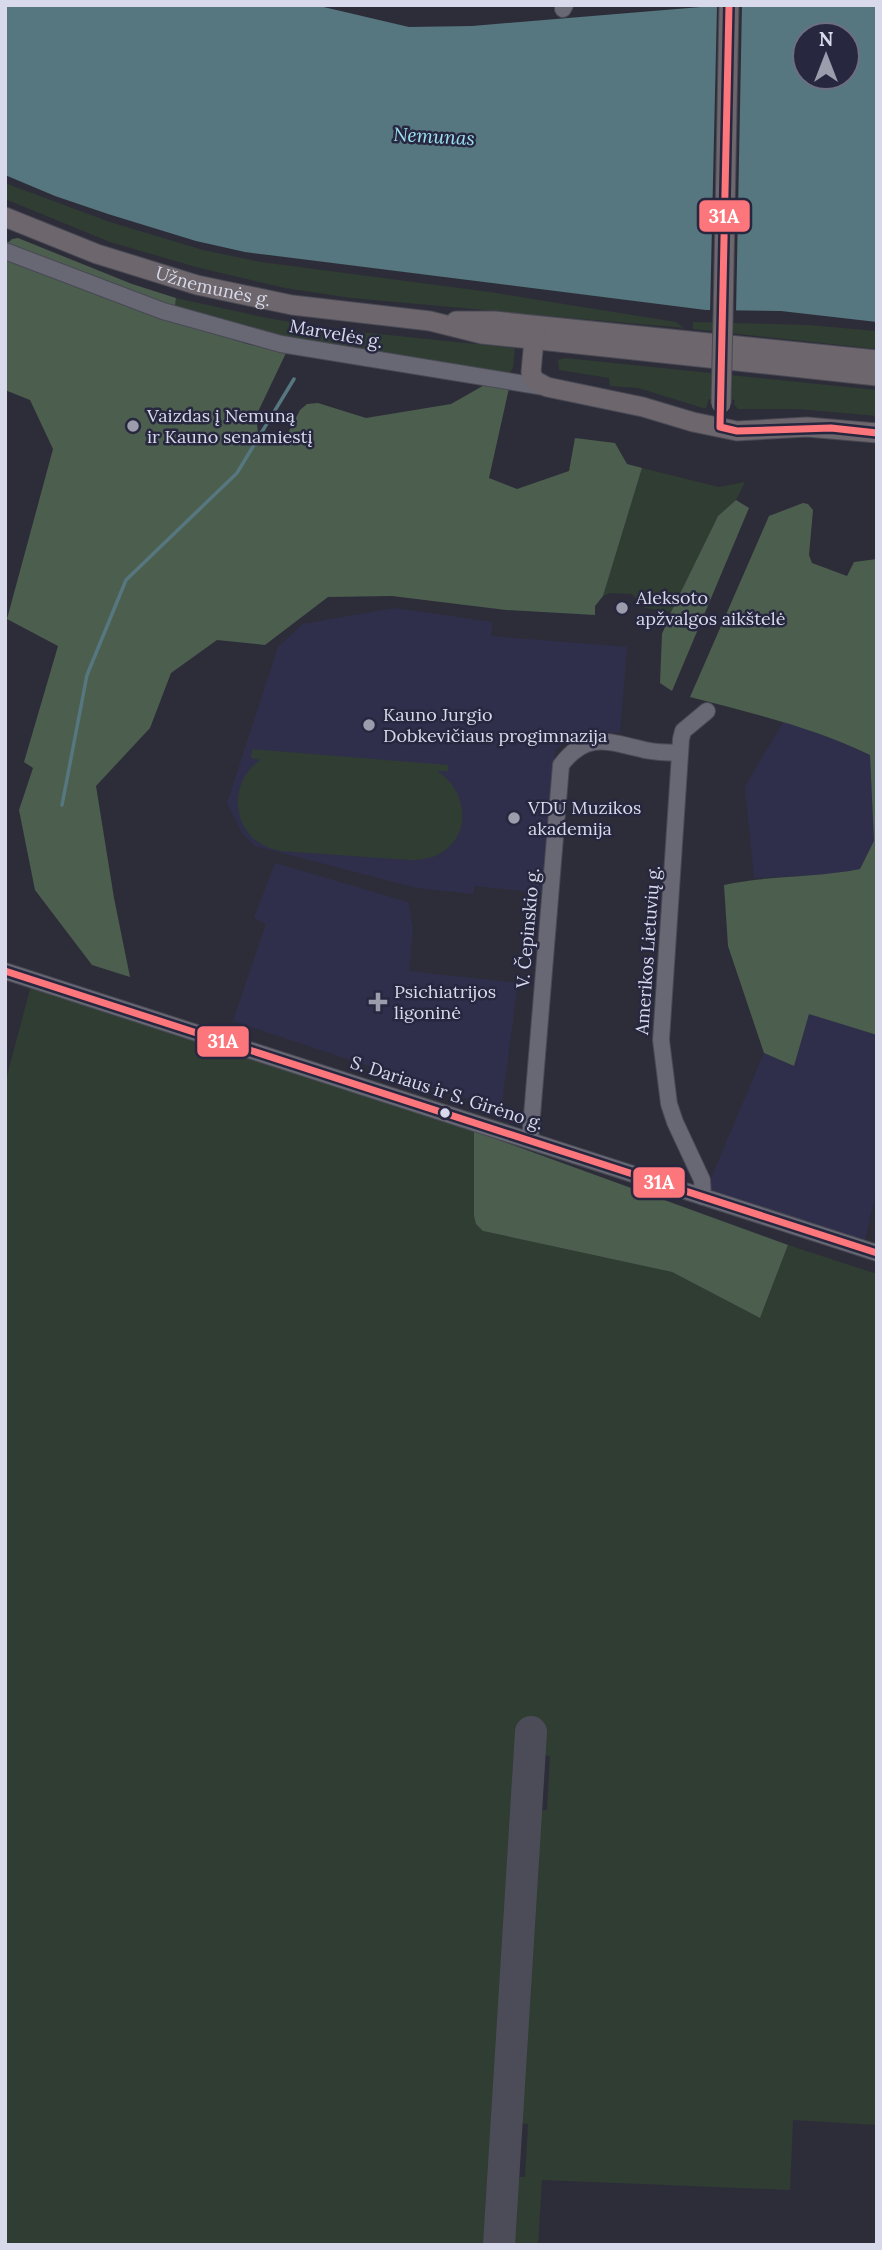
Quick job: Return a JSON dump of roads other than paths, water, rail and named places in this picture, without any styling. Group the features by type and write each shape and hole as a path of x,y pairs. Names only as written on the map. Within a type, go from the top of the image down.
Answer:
{"main road":[{"path":"720,427 729,5"},
{"name":"Užnemunės g.","path":"5,217 97,254 197,285 292,305 430,321 482,334 535,332"},
{"path":"535,332 569,344 877,376"},
{"path":"535,332 877,360"},
{"path":"535,332 531,372 534,380 547,387 643,407 693,422 737,431 831,428 877,433"},
{"path":"531,372 546,354 569,344"}],"street":[{"name":"Marvelės g.","path":"5,251 163,311 240,333 334,354 547,387"},
{"name":"Amerikos Lietuvių g.","path":"703,1196 702,1180 669,1104 661,1041 683,731 707,711"},
{"name":"V. Čepinskio g.","path":"530,1140 561,765 575,749 589,742 623,743 643,750 680,753"},
{"name":"S. Dariaus ir S. Girėno g.","path":"5,971 877,1253"}],"water":[{"name":"Nemunas","path":"5,5 315,5 409,27 472,26 725,5 877,5 877,322 781,311 706,310 245,252 196,241 55,196 5,175"}],"waterway":[{"path":"62,805 87,675 126,580 237,473 294,379"}],"place":[{"name":"Vaizdas į Nemuną ir Kauno senamiestį","path":"133,426"},
{"name":"Aleksoto apžvalgos aikštelė","path":"622,608"},
{"name":"Kauno Jurgio Dobkevičiaus progimnazija","path":"369,725"},
{"name":"VDU Muzikos akademija","path":"514,818"},
{"name":"Psichiatrijos ligoninė","path":"378,1002"}]}
